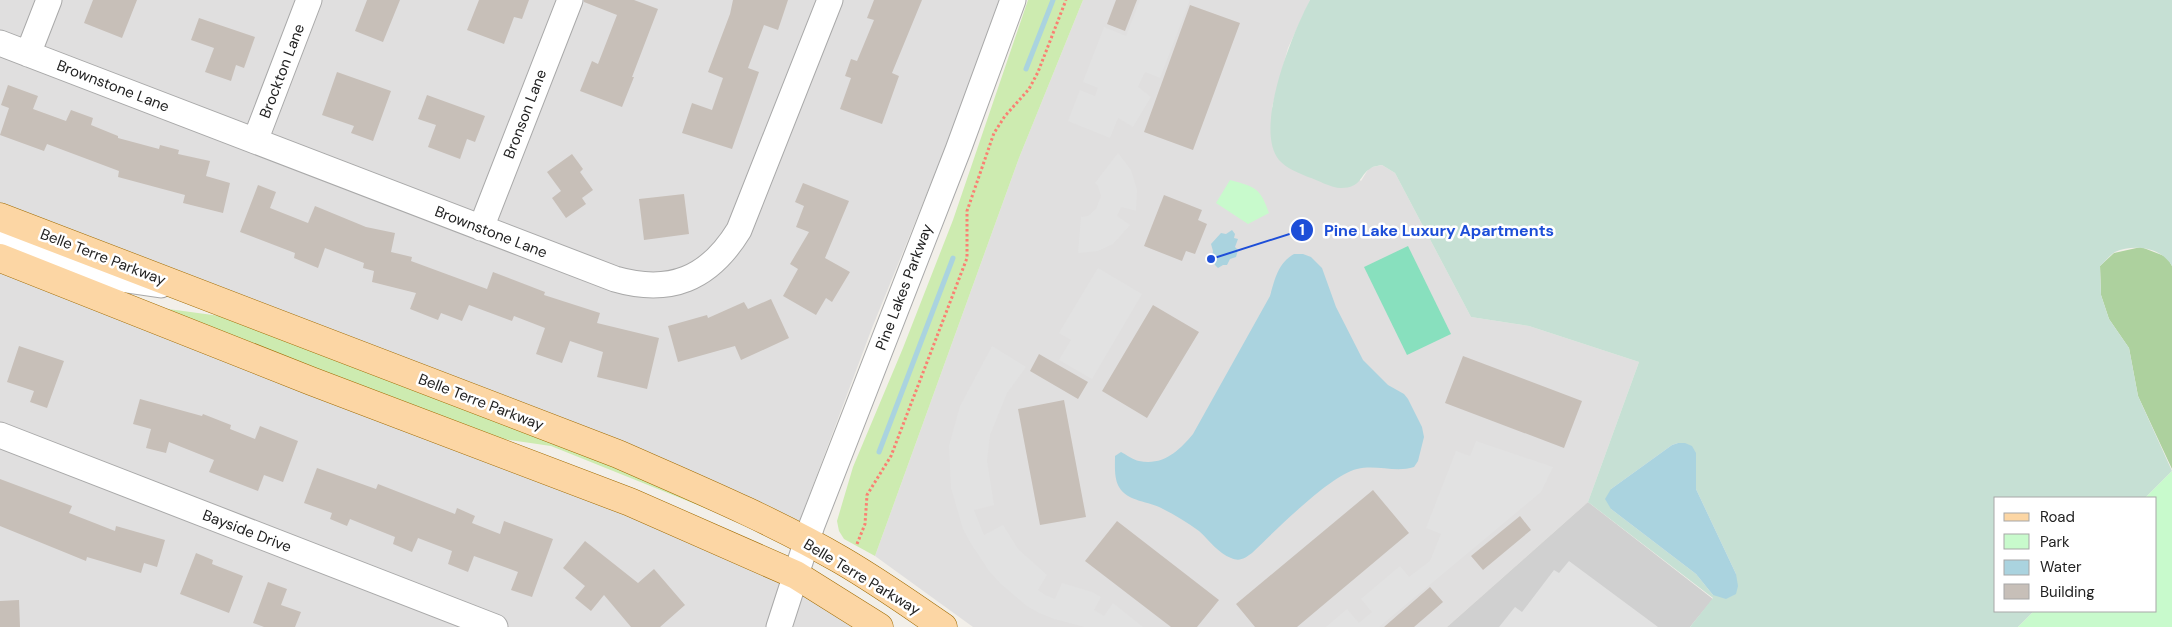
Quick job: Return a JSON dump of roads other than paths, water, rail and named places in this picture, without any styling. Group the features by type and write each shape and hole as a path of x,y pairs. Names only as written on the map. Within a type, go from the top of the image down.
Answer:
{"main road":[{"name":"Belle Terre Parkway","path":"0,217 618,454 713,496 806,542 871,578 943,627"},
{"path":"0,258 311,381 630,502 796,575 879,627"}],"street":[{"path":"28,54 49,0"},
{"name":"Brockton Lane","path":"255,141 309,0"},
{"name":"Bronson Lane","path":"481,228 570,0"},
{"name":"Brownstone Lane","path":"0,43 615,279 637,284 662,286 675,283 703,271 725,251 746,216 830,0"},
{"name":"Pine Lakes Parkway","path":"779,627 806,542 958,150 1013,0"},
{"path":"0,238 113,278 147,284 178,286"},
{"name":"Bayside Drive","path":"0,435 495,627"}],"water":[{"path":"1232,230 1235,234 1234,238 1238,239 1235,247 1238,250 1236,257 1230,259 1227,265 1218,268 1211,260 1213,251 1211,244 1221,233 1226,234"},
{"path":"1294,254 1303,254 1311,257 1322,268 1336,307 1363,360 1388,385 1404,394 1408,399 1422,427 1424,437 1418,461 1414,467 1400,469 1371,467 1357,469 1345,474 1317,493 1252,553 1237,560 1222,553 1199,531 1168,511 1128,496 1123,492 1116,480 1115,456 1121,452 1132,459 1148,462 1156,461 1170,456 1188,440 1270,296 1281,267"},
{"path":"1678,443 1692,446 1696,453 1696,489 1736,574 1738,586 1736,594 1726,599 1713,595 1696,574 1611,509 1605,499 1611,489 1672,445"}],"waterway":[{"path":"1026,69 1053,0"},
{"path":"879,452 953,258"}],"place":[{"name":"Pine Lake Luxury Apartments","path":"1211,259"}]}
